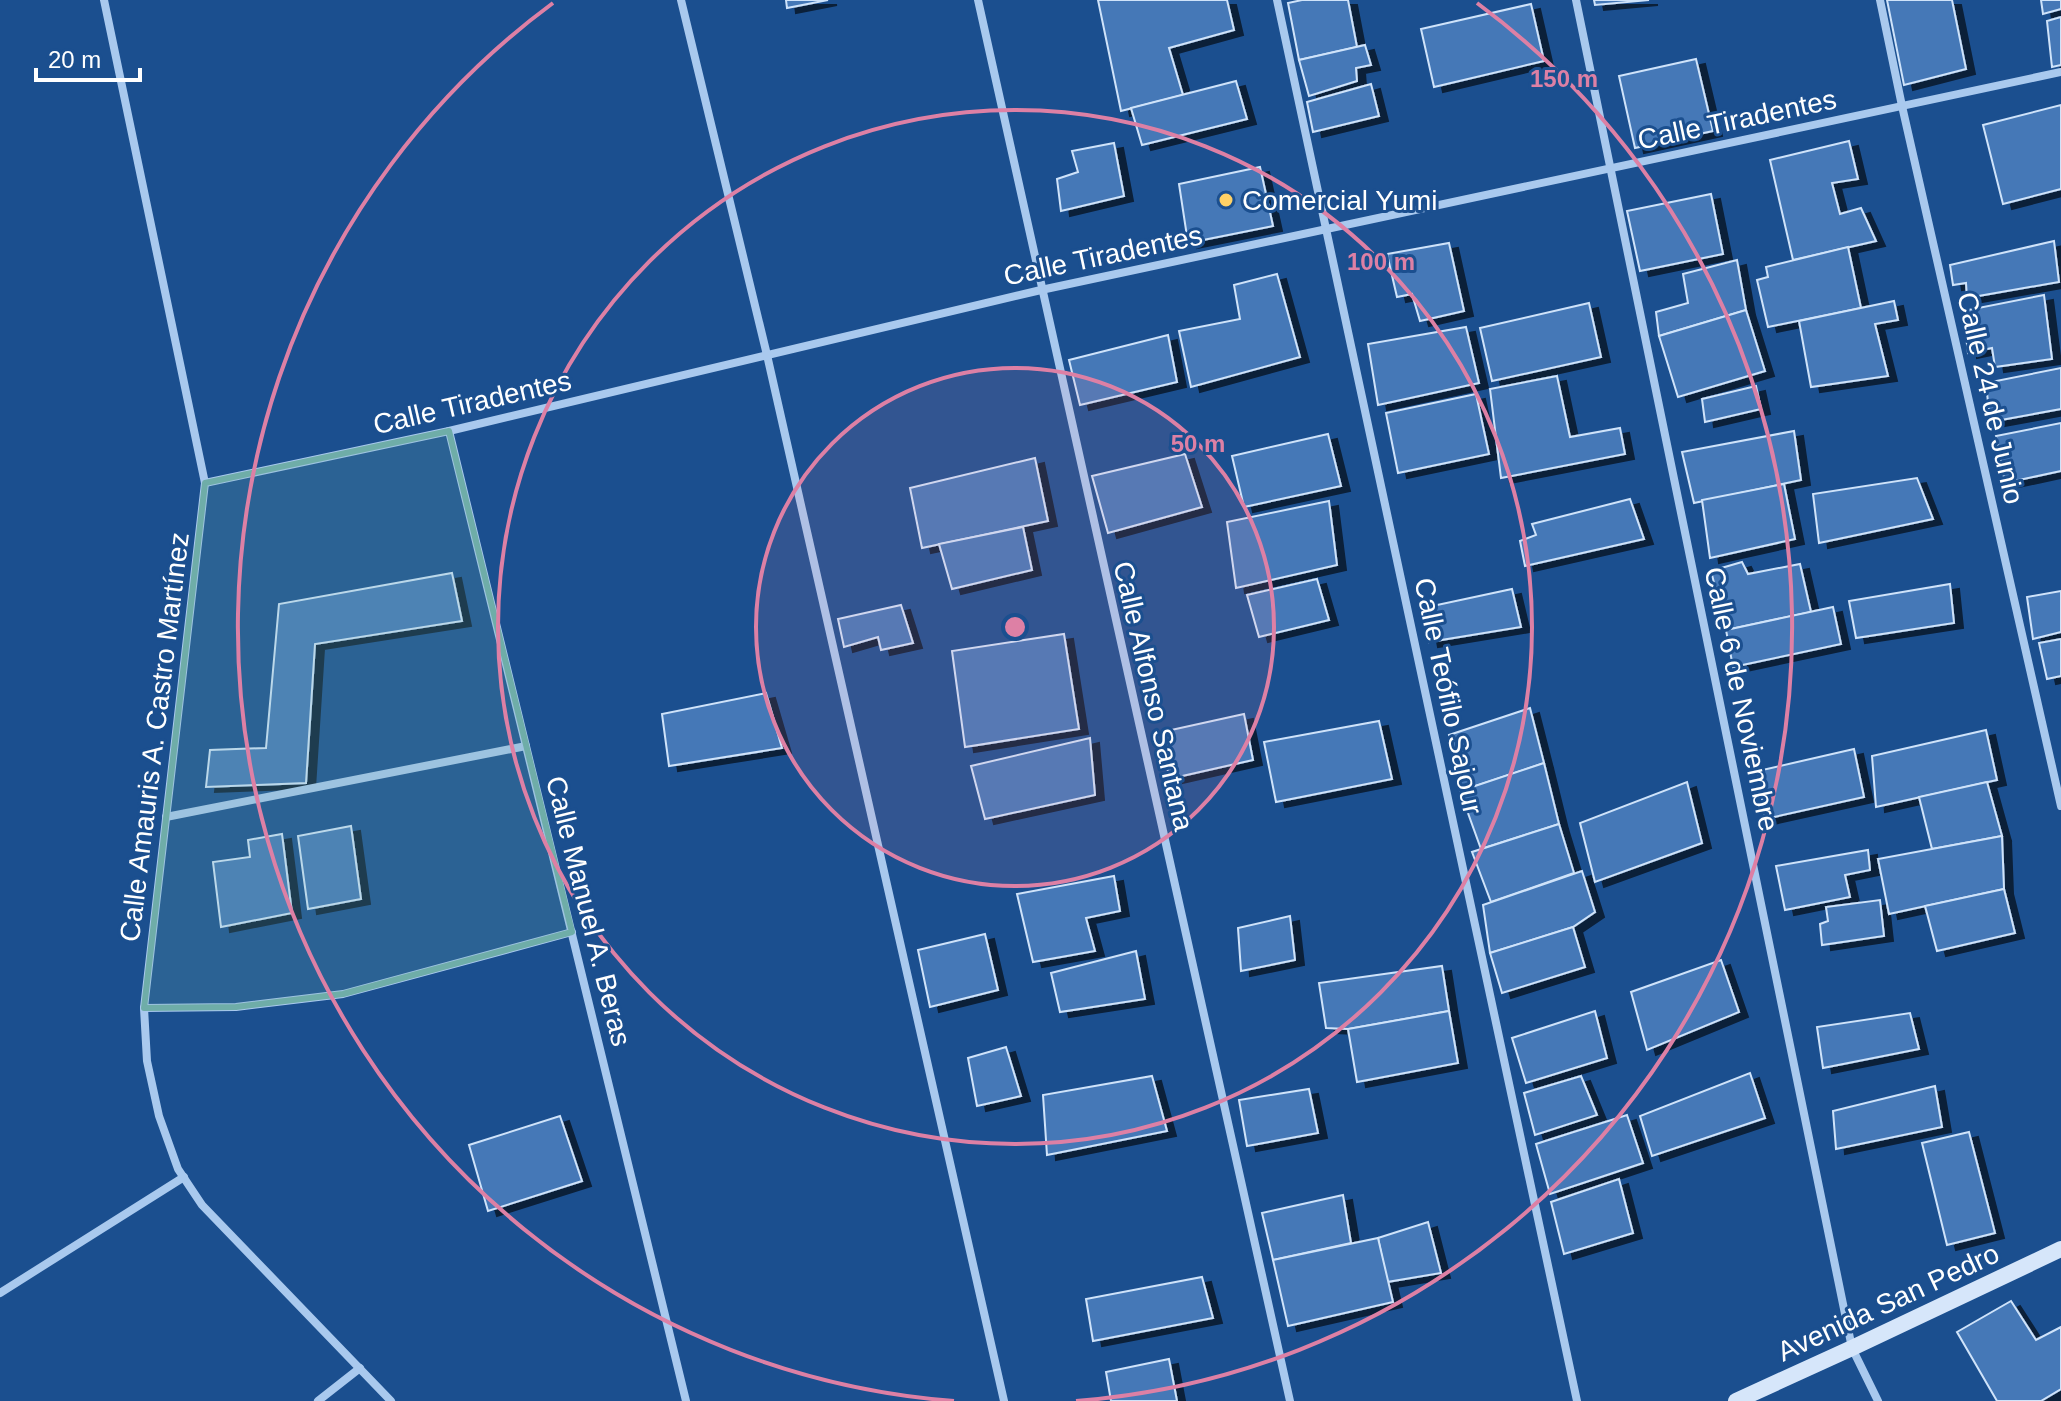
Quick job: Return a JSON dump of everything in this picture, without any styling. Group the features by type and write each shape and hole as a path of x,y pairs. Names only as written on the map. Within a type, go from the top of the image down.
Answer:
{"street":[{"name":"Calle Amauris A. Castro Martínez","path":"104,0 205,483 144,1008 147,1061 159,1116 178,1169 202,1205 391,1401"},
{"path":"681,0 767,355 1004,1401"},
{"name":"Calle Alfonso Santana","path":"978,0 1290,1401"},
{"name":"Calle Teófilo Sajour","path":"1277,0 1577,1401"},
{"name":"Calle 6 de Noviembre","path":"1576,0 1852,1348 1878,1401"},
{"name":"Calle 24 de Junio","path":"1880,0 2061,806"},
{"name":"Calle Tiradentes","path":"205,483 449,431 1041,290 2061,72"},
{"name":"Calle Manuel A. Beras","path":"449,431 686,1401"},
{"path":"166,817 526,746"},
{"path":"144,1008 236,1007 343,994 572,932"},
{"path":"0,1293 184,1177"},
{"name":"Avenida San Pedro","path":"1736,1401 2061,1249"},
{"path":"318,1401 360,1368"}],"highlighted area":[{"path":"449,431 572,932 343,994 236,1007 144,1008 205,483"}],"building":[{"path":"786,0 828,0 787,8"},
{"path":"1098,0 1227,0 1234,30 1169,48 1183,95 1121,111"},
{"path":"1348,0 1357,47 1299,60 1288,3"},
{"path":"1594,0 1649,0 1595,5"},
{"path":"1887,0 1952,0 1966,69 1904,85"},
{"path":"2041,0 2061,0 2061,9 2043,14"},
{"path":"1531,4 1544,61 1434,87 1421,29"},
{"path":"2061,17 2061,65 2052,67 2047,21"},
{"path":"1365,45 1371,65 1356,68 1357,81 1309,96 1299,60"},
{"path":"1696,59 1713,131 1635,148 1619,76"},
{"path":"1236,81 1247,119 1142,145 1131,108"},
{"path":"1371,84 1379,116 1313,132 1307,102"},
{"path":"2061,105 2061,189 2003,204 1983,125"},
{"path":"1849,141 1858,179 1832,183 1840,214 1861,208 1876,241 1793,260 1770,160"},
{"path":"1114,143 1124,196 1061,211 1057,179 1078,172 1072,151"},
{"path":"1260,167 1273,226 1188,243 1179,184"},
{"path":"1711,194 1723,254 1640,271 1627,211"},
{"path":"2054,241 2059,282 1967,298 1966,283 1953,285 1950,265"},
{"path":"1449,243 1464,311 1420,321 1412,294 1397,297 1387,254"},
{"path":"1848,247 1861,308 1768,327 1757,280 1768,277 1766,267"},
{"path":"1737,260 1746,310 1659,336 1656,312 1688,303 1683,274"},
{"path":"1277,274 1300,357 1191,387 1179,331 1240,319 1234,285"},
{"path":"2044,295 2052,359 1995,367 1992,348 1968,353 1963,311"},
{"path":"1894,301 1898,320 1875,324 1888,376 1811,387 1799,321"},
{"path":"1589,303 1601,357 1492,381 1480,328"},
{"path":"1746,310 1765,371 1678,397 1659,336"},
{"path":"1466,327 1479,383 1378,405 1368,344"},
{"path":"1168,335 1177,382 1080,405 1069,360"},
{"path":"2061,368 2061,409 1990,422 1986,383"},
{"path":"1557,376 1570,437 1620,428 1625,454 1501,478 1490,389"},
{"path":"1756,386 1761,409 1705,422 1702,399"},
{"path":"1476,394 1489,454 1398,473 1386,413"},
{"path":"2061,423 2061,471 2005,483 1996,436"},
{"path":"1794,431 1801,480 1694,503 1682,452"},
{"path":"1328,434 1341,486 1244,507 1232,456"},
{"path":"1185,454 1202,507 1108,533 1092,476"},
{"path":"1035,458 1048,521 922,548 910,488"},
{"path":"1917,478 1933,519 1819,543 1813,494"},
{"path":"1784,484 1795,539 1710,558 1702,500"},
{"path":"1630,499 1644,539 1525,566 1520,541 1536,535 1532,524"},
{"path":"1329,501 1337,565 1236,588 1227,522"},
{"path":"1023,527 1032,570 952,589 939,544"},
{"path":"1742,562 1748,574 1800,564 1811,612 1726,630 1711,571"},
{"path":"452,573 462,621 315,644 306,783 206,787 210,750 266,748 279,604"},
{"path":"1317,579 1329,620 1259,637 1247,595"},
{"path":"1950,584 1954,623 1856,638 1849,601"},
{"path":"1512,589 1521,627 1429,642 1423,608"},
{"path":"2061,591 2061,632 2033,639 2027,597"},
{"path":"901,605 913,643 881,650 878,637 844,647 838,619"},
{"path":"1833,607 1841,644 1733,667 1726,630"},
{"path":"1064,634 1079,729 965,747 952,651"},
{"path":"2061,639 2061,676 2047,679 2039,643"},
{"path":"766,693 782,748 669,766 662,714"},
{"path":"1530,708 1544,763 1460,791 1449,735"},
{"path":"1244,714 1253,760 1169,779 1162,732"},
{"path":"1379,721 1392,779 1276,802 1264,742"},
{"path":"1986,730 1997,780 1876,807 1872,756"},
{"path":"1090,738 1095,795 985,819 971,766"},
{"path":"1854,749 1864,797 1765,819 1758,771"},
{"path":"1544,763 1559,824 1481,849 1460,791"},
{"path":"1687,782 1702,843 1595,882 1580,823"},
{"path":"1987,782 2002,836 1932,849 1919,797"},
{"path":"1559,824 1574,873 1491,902 1472,852"},
{"path":"351,826 361,899 308,909 298,836"},
{"path":"282,834 292,913 221,927 213,862 250,857 248,840"},
{"path":"2002,836 2004,889 1889,914 1878,859"},
{"path":"1868,850 1870,870 1845,875 1850,897 1785,910 1776,866"},
{"path":"1582,871 1595,912 1573,927 1490,953 1483,905"},
{"path":"1114,876 1120,911 1086,918 1095,951 1033,962 1017,894"},
{"path":"2004,889 2015,933 1937,951 1925,906"},
{"path":"1880,900 1884,936 1822,945 1820,924 1828,921 1826,907"},
{"path":"1290,916 1295,960 1241,971 1238,928"},
{"path":"1573,927 1585,967 1502,993 1490,953"},
{"path":"985,934 998,990 930,1007 918,950"},
{"path":"1136,951 1145,999 1060,1012 1051,973"},
{"path":"1721,960 1739,1012 1647,1050 1631,992"},
{"path":"1442,966 1449,1011 1348,1029 1326,1028 1319,983"},
{"path":"1449,1011 1458,1063 1357,1082 1348,1029"},
{"path":"1595,1011 1607,1058 1526,1083 1512,1038"},
{"path":"1910,1013 1919,1049 1823,1068 1817,1027"},
{"path":"1006,1047 1021,1096 977,1106 968,1058"},
{"path":"1750,1073 1765,1118 1652,1156 1640,1116"},
{"path":"1152,1076 1167,1131 1047,1155 1043,1095"},
{"path":"1581,1076 1597,1115 1535,1135 1524,1093"},
{"path":"1935,1086 1942,1127 1836,1149 1833,1111"},
{"path":"1309,1089 1318,1133 1247,1146 1239,1100"},
{"path":"1627,1115 1643,1163 1550,1194 1536,1144"},
{"path":"560,1116 582,1181 488,1211 469,1145"},
{"path":"1969,1132 1995,1233 1947,1245 1922,1143"},
{"path":"1619,1179 1633,1233 1564,1254 1551,1202"},
{"path":"1343,1195 1351,1243 1273,1260 1262,1213"},
{"path":"1428,1222 1441,1273 1387,1282 1378,1238"},
{"path":"1378,1238 1393,1302 1288,1326 1273,1260"},
{"path":"1202,1277 1213,1318 1093,1341 1086,1299"},
{"path":"2011,1301 2036,1340 2061,1327 2061,1389 2041,1401 1997,1401 1957,1332"},
{"path":"1169,1359 1177,1401 1111,1401 1106,1372"}],"place":[{"name":"Comercial Yumi","path":"1226,200"}]}
